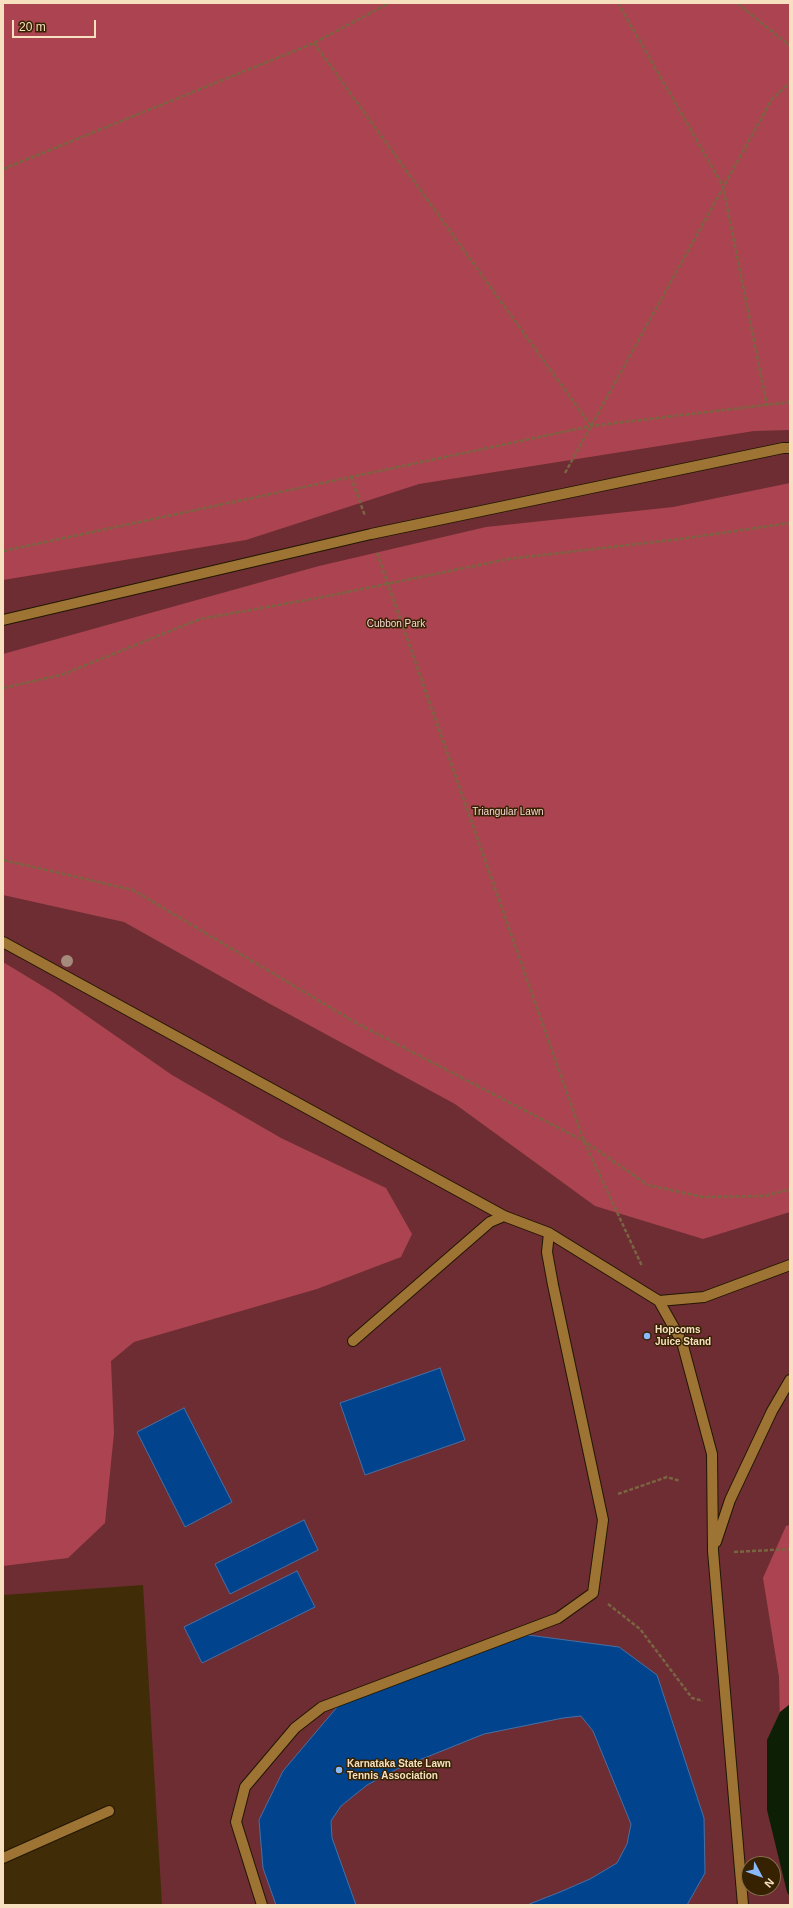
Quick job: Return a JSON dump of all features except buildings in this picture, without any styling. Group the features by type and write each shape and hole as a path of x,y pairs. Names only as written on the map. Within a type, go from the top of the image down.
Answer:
{"street":[{"path":"3,620 371,534 783,448 790,448"},
{"path":"3,942 504,1216 549,1233 659,1301 682,1342 712,1454 713,1552 743,1905"},
{"path":"353,1340 490,1222 504,1216"},
{"path":"262,1905 236,1822 245,1787 295,1728 322,1707 558,1618 593,1593 603,1520 553,1285 547,1252 549,1233"},
{"path":"659,1301 704,1297 790,1265"},
{"path":"713,1552 730,1500 772,1411 790,1380"},
{"path":"3,1858 109,1811"}],"path":[{"path":"26,3 35,3"},
{"path":"3,169 314,43 389,3"},
{"path":"618,3 723,186 766,406"},
{"path":"737,3 790,46"},
{"path":"314,43 591,426"},
{"path":"552,496 772,99 790,83"},
{"path":"3,551 591,426 790,402"},
{"path":"351,477 584,1141 644,1269"},
{"path":"3,688 61,675 200,619 388,584 508,559 680,539 790,523"},
{"path":"3,860 133,890 358,1024 584,1141 648,1185 703,1197 765,1196 790,1189"},
{"path":"599,1501 667,1477 680,1481"},
{"path":"713,1552 790,1549"},
{"path":"593,1593 640,1628 692,1698 703,1701"}],"green space":[{"name":"Cubbon Park","path":"3,3 790,3 790,1905 162,1905 143,1585 3,1595"},
{"path":"3,3 790,3 790,430 754,431 419,484 246,540 3,580"},
{"name":"Triangular Lawn","path":"790,483 790,1212 703,1239 595,1206 455,1104 270,1004 124,922 3,895 3,654 319,566 486,527 673,507"},
{"path":"3,962 54,993 172,1075 281,1138 386,1188 412,1234 401,1257 317,1289 134,1342 111,1361 114,1433 105,1523 68,1558 3,1566"},
{"path":"790,1525 790,1800 781,1775 779,1677 763,1578 786,1526"}],"shaded area":[{"path":"790,1704 790,1897 787,1892 781,1867 781,1856 778,1856 767,1810 767,1740 780,1712"}],"place":[{"name":"Hopcoms Juice Stand","path":"647,1336"},
{"name":"Karnataka State Lawn Tennis Association","path":"339,1770"}]}
